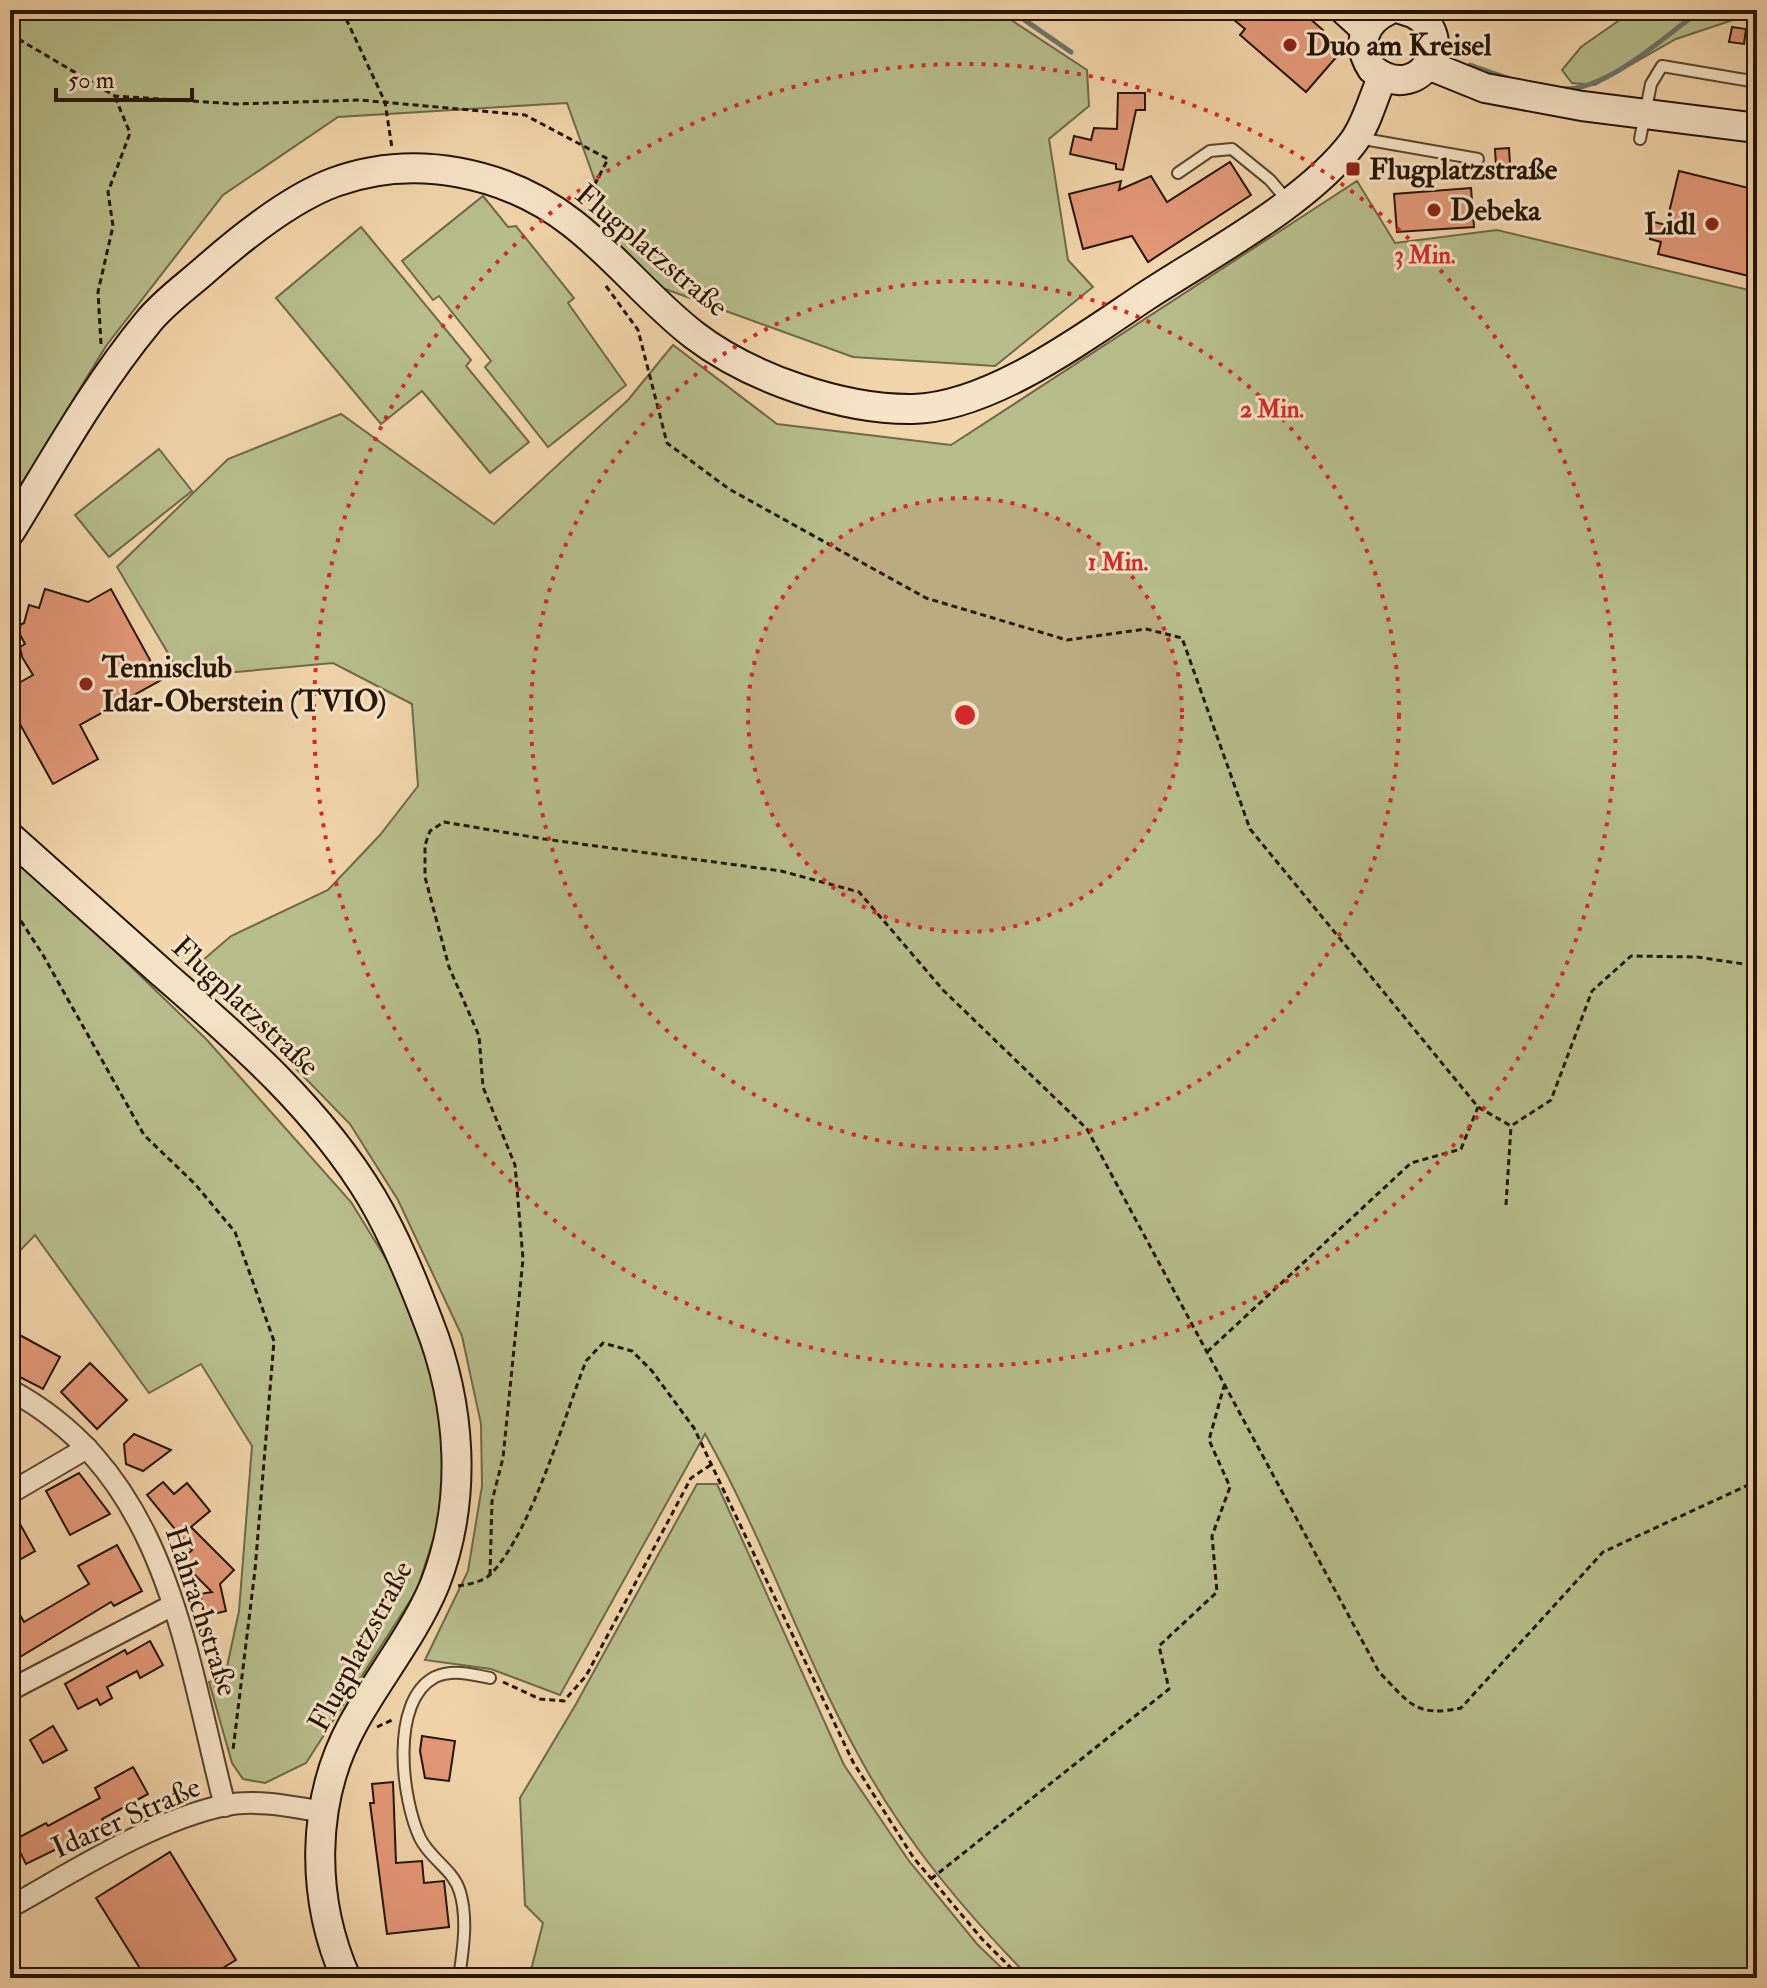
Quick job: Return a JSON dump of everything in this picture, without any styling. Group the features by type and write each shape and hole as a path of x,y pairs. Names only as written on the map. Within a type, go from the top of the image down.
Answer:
{"street":[{"path":"1344,10 1366,30"},
{"path":"1406,11 1432,32 1434,50 1428,65 1410,79 1382,78 1365,59 1366,30 1378,15 1406,11"},
{"path":"1428,65 1485,88 1643,127 1757,128"},
{"name":"Flugplatzstraße","path":"10,532 81,416 149,319 246,233 333,182 395,167 466,174 523,190 574,224 696,337 770,379 842,400 915,409 975,396 1043,361 1288,201 1317,180 1356,138 1382,78"},
{"name":"Flugplatzstraße","path":"10,837 250,1050 316,1121 371,1197 411,1275 444,1362 452,1404 457,1460 452,1522 434,1586 351,1726 324,1812 320,1889 327,1925 346,1978"},
{"name":"Hahrachstraße","path":"10,1390 47,1412 87,1448 137,1512 154,1548 173,1605 225,1806"},
{"path":"10,1493 87,1448"},
{"path":"10,1690 173,1605"},
{"path":"225,1806 271,1805 324,1812"},
{"name":"Idarer Straße","path":"10,1907 157,1830 225,1806"}],"lane":[{"path":"1643,127 1651,84 1662,66 1757,82"},
{"path":"1356,138 1478,159"},
{"path":"1178,173 1210,151 1232,149 1270,180 1288,201"},
{"path":"459,1978 464,1942 461,1893 455,1879 432,1859 413,1820 402,1746 410,1712 422,1687 448,1673 490,1678"}],"path":[{"path":"342,10 385,102 395,167"},
{"path":"10,34 115,96 237,104 385,102 525,115 608,159 574,224"},
{"path":"102,357 98,292 113,226 108,192 130,133 115,96"},
{"path":"603,282 638,330 667,443 729,489 926,598 1067,640 1146,629 1182,638 1250,829 1478,1107 1511,1126"},
{"path":"490,1575 492,1501 503,1458 523,1259 515,1165 483,1087 479,1036 449,967 425,877 425,845 430,831 444,822 544,839 781,871 859,892 943,990 1087,1129 1379,1672 1416,1708 1441,1712 1461,1708 1603,1552 1757,1481"},
{"path":"10,904 43,955 144,1135 195,1184 235,1232 274,1341 255,1570 232,1755 218,1778"},
{"path":"1511,1126 1551,1100 1592,991 1631,956 1697,957 1757,966"},
{"path":"1207,1352 1411,1163 1461,1149 1478,1107"},
{"path":"1506,1205 1511,1126"},
{"path":"434,1586 474,1584 490,1575 530,1511 586,1361 603,1343 632,1351 652,1371 694,1428 853,1762 931,1879 1021,1978"},
{"path":"931,1879 1169,1689 1159,1646 1217,1592 1212,1536 1230,1487 1209,1440 1224,1384"},
{"path":"490,1678 540,1699 564,1701 586,1676 691,1478 712,1464"}],"green space":[{"path":"10,10 996,10 1087,70 1089,106 1049,139 1068,260 1093,287 995,366 853,357 629,276 567,103 338,117 223,195 106,346 10,503"},
{"path":"1634,10 1757,12 1676,39 1595,85 1572,83 1562,70 1581,47"},
{"path":"1357,181 1395,243 1497,230 1757,292 1757,1978 1030,1978 937,1874 878,1789 839,1718 746,1514 705,1434 560,1695 491,1669 425,1660 468,1571 482,1486 481,1424 462,1336 398,1200 350,1124 196,966 231,936 328,890 380,835 418,786 412,704 333,663 236,672 178,670 117,567 228,459 341,414 494,524 628,400 673,345 777,424 951,445"},
{"path":"483,196 508,227 516,226 574,298 568,303 626,385 548,447 485,367 491,361 439,296 433,300 402,261"},
{"path":"361,227 471,360 466,366 529,442 490,473 422,391 381,424 276,298"},
{"path":"159,449 192,491 109,557 75,515"},
{"path":"10,850 207,1040 351,1202 399,1280 432,1368 445,1440 440,1518 417,1590 306,1763 265,1783 243,1779 232,1763 209,1682 225,1676 239,1611 252,1446 201,1364 149,1393 35,1235 10,1261"},
{"path":"697,1484 717,1484 844,1765 909,1861 977,1944 1012,1978 529,1978 543,1923 525,1905 520,1798 576,1704"}],"building":[{"name":"Duo am Kreisel","path":"1222,10 1300,10 1323,30 1318,36 1339,54 1306,92 1240,35 1245,29"},
{"path":"1732,27 1746,29 1744,44 1729,42"},
{"path":"1118,93 1145,93 1145,110 1136,110 1123,170 1116,169 1116,164 1070,154 1074,136 1091,140 1094,128 1117,129"},
{"path":"1509,148 1510,164 1496,165 1495,149"},
{"path":"1230,162 1251,195 1148,262 1132,236 1083,249 1069,194 1121,181 1119,190 1151,176 1167,202"},
{"name":"Lidl","path":"1679,171 1757,190 1757,278 1658,254 1661,242 1650,239 1654,222 1666,225"},
{"name":"Debeka","path":"1471,188 1474,227 1397,232 1394,194"},
{"name":"Tennisclub Idar-Oberstein (TVIO)","path":"45,589 88,602 111,589 161,680 80,725 98,759 53,784 10,706 10,688 33,675 22,657 20,647 25,644 16,627 24,623 29,605 39,608"},
{"path":"16,1333 60,1357 43,1389 10,1372 10,1343"},
{"path":"90,1363 127,1400 97,1429 61,1392"},
{"path":"134,1434 171,1450 143,1471 126,1464 124,1444"},
{"path":"79,1473 110,1514 70,1535 46,1491"},
{"path":"163,1482 174,1494 187,1483 210,1511 191,1527 234,1570 220,1584 226,1611 205,1616 200,1594 212,1592 181,1561 192,1550 147,1495"},
{"path":"10,1506 35,1551 10,1565"},
{"path":"117,1545 142,1591 114,1606 111,1602 10,1663 10,1621 20,1615 24,1622 89,1584 78,1566"},
{"path":"150,1641 163,1665 140,1678 137,1671 107,1687 112,1698 100,1705 97,1699 78,1709 65,1684 125,1650 127,1654"},
{"path":"53,1726 67,1750 43,1763 30,1740"},
{"path":"422,1736 455,1741 449,1781 425,1778 420,1751"},
{"path":"133,1767 148,1794 102,1819 106,1825 26,1864 14,1840 100,1798 95,1788"},
{"path":"393,1782 396,1863 422,1861 424,1883 444,1881 449,1927 387,1934 370,1803 374,1803 372,1784"},
{"path":"170,1852 236,1960 206,1978 146,1978 96,1898"}],"waterway":[{"path":"1010,10 1071,52"},
{"path":"1562,89 1579,87 1616,72 1701,10"},
{"path":"1470,65 1513,80"}],"place":[{"name":"Duo am Kreisel","path":"1290,45"},
{"name":"Flugplatzstraße","path":"1353,169"},
{"name":"Debeka","path":"1434,210"},
{"name":"Lidl","path":"1712,224"},
{"name":"Tennisclub Idar-Oberstein (TVIO)","path":"86,684"}]}
